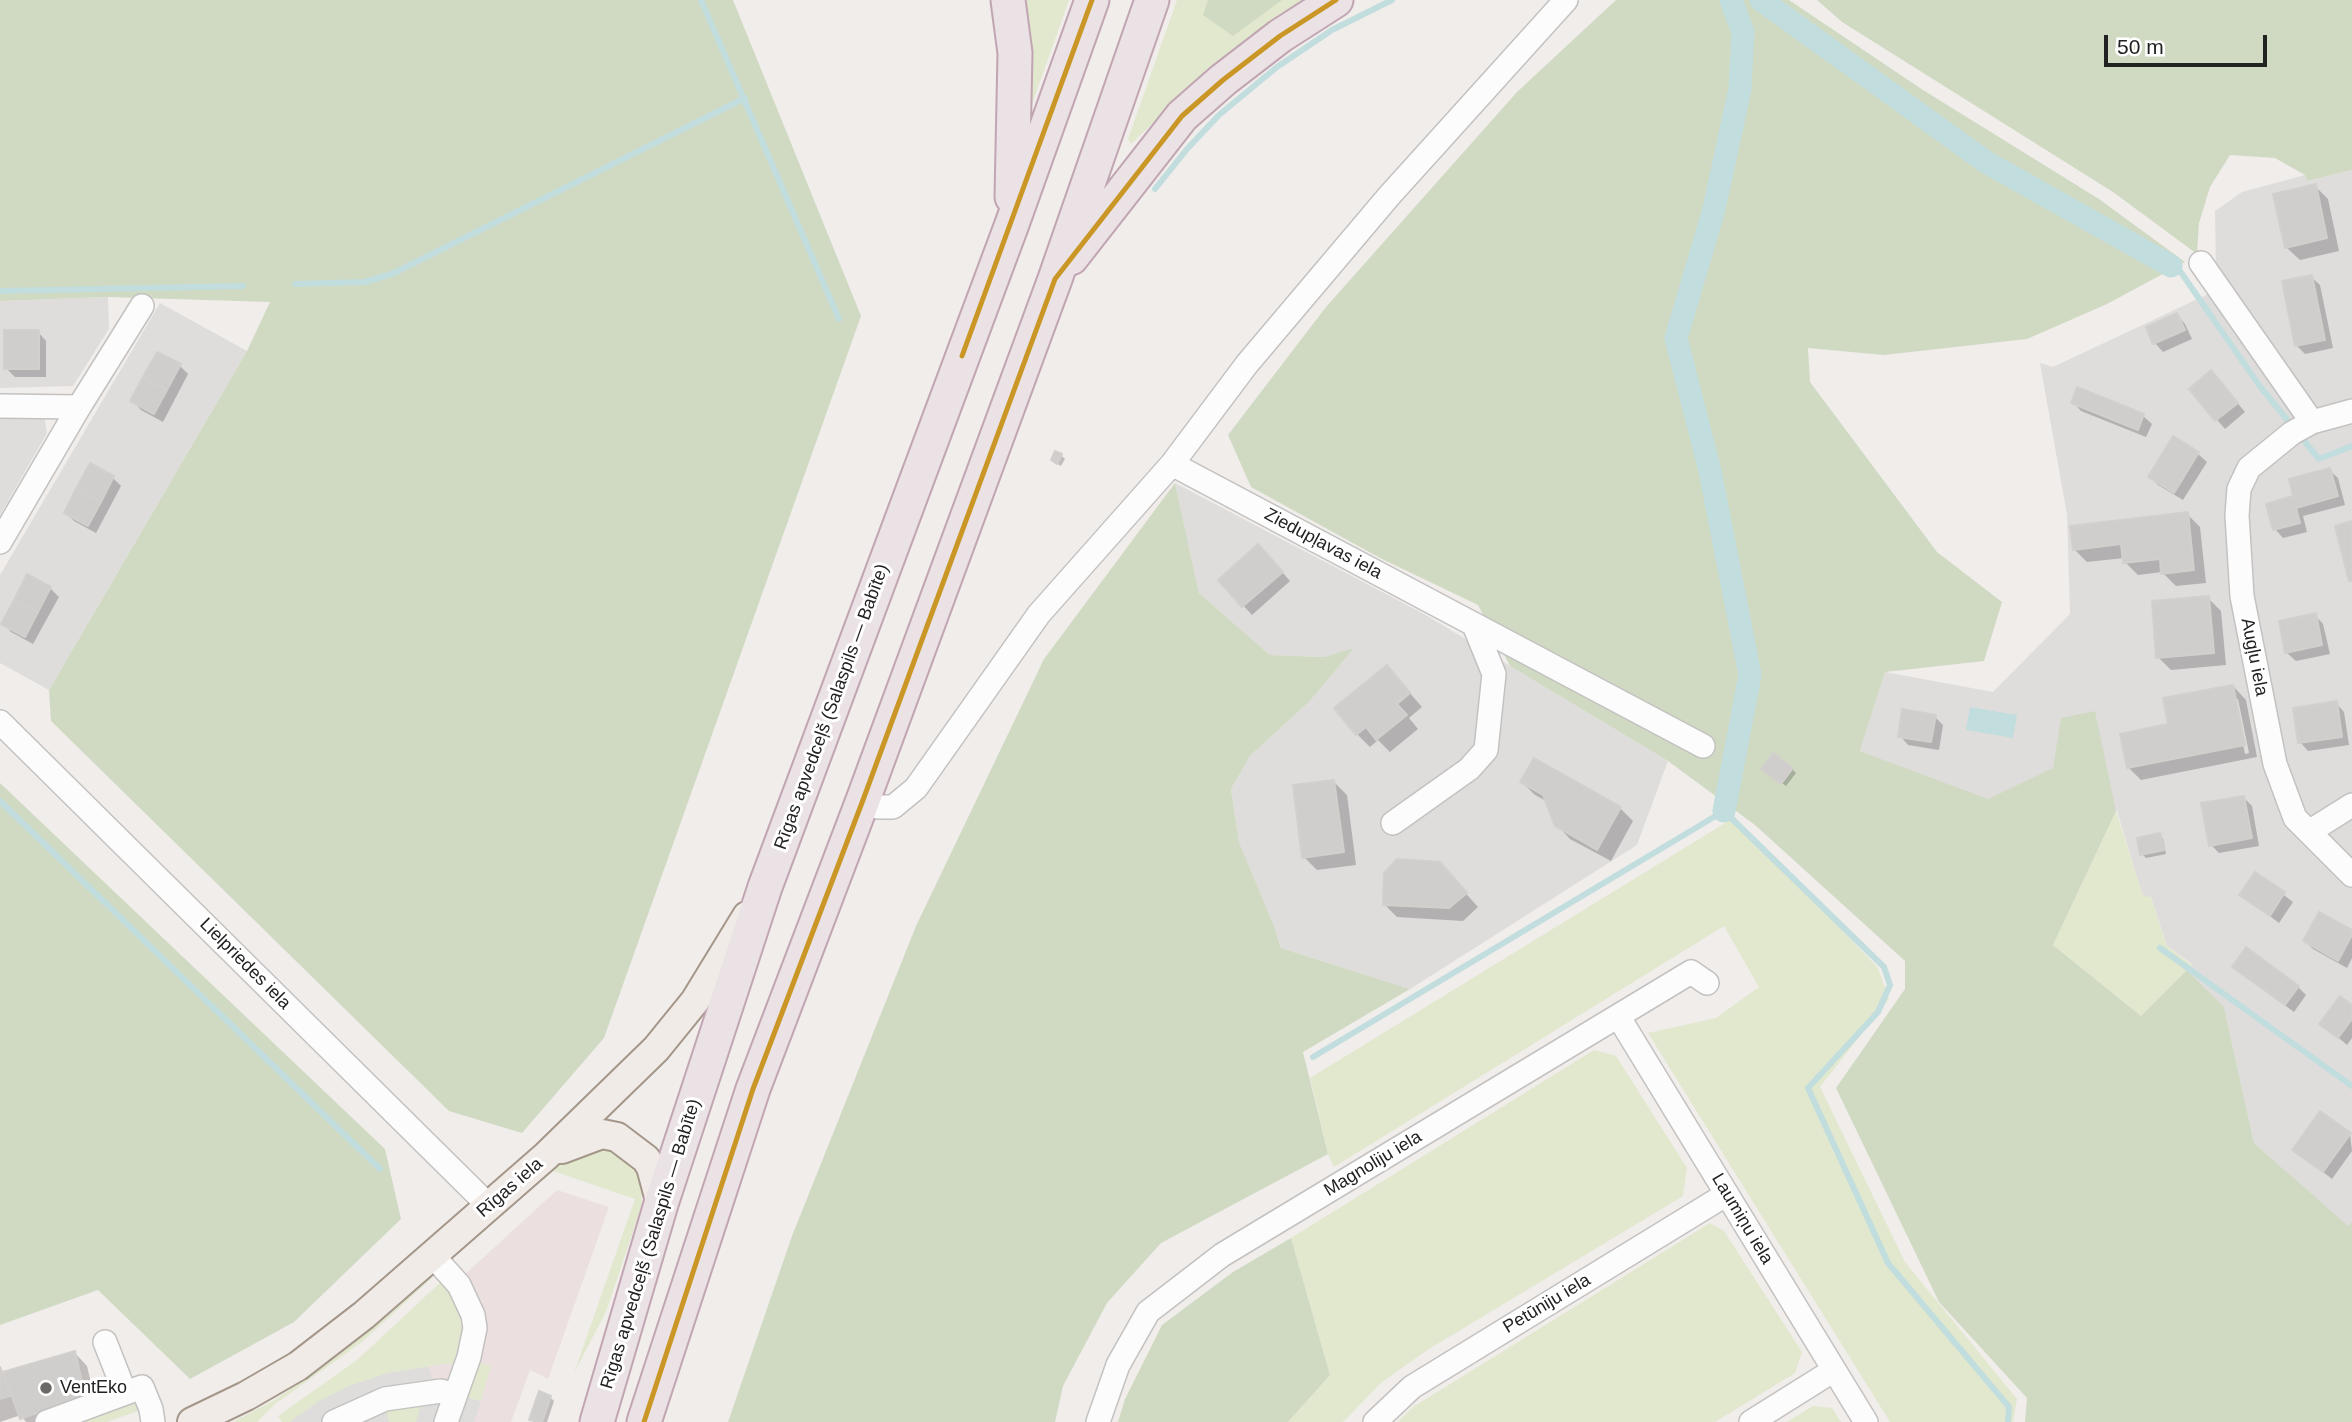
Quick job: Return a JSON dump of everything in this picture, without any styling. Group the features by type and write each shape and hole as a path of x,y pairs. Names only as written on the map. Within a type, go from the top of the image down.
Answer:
{"highway":[{"path":"1008,0 1015,53 1012,224"},
{"name":"Rīgas apvedceļš (Salaspils — Babīte)","path":"597,1422 661,1204 765,887 1012,224 1092,0"},
{"path":"644,1422 753,1089 863,800 1055,279 1152,0"},
{"path":"1055,279 1182,116 1223,79 1280,36 1336,0"}],"main road":[{"name":"Rīgas iela","path":"192,1422 246,1396 298,1366 364,1315 546,1156 656,1049 695,1002 765,887"},
{"path":"546,1156 587,1138 602,1134 617,1136 646,1159 651,1167 661,1204"}],"street":[{"path":"863,800 877,807 893,807 916,788 1039,614 1172,464 1247,365 1389,196 1566,0"},
{"path":"2201,264 2302,427 2352,411"},
{"path":"0,542 142,306"},
{"path":"0,406 79,407"},
{"name":"Augļu iela","path":"2302,427 2249,468 2239,489 2237,515 2242,596 2275,764 2295,818 2352,876"},
{"name":"Ziedupļavas iela","path":"1172,464 1703,746"},
{"path":"1393,822 1469,769 1486,750 1494,674 1474,625"},
{"name":"Lielpriedes iela","path":"0,722 489,1206"},
{"path":"2309,832 2352,805"},
{"name":"Magnoliju iela","path":"1098,1422 1118,1365 1148,1312 1222,1255 1691,972 1707,983"},
{"name":"Laumiņu iela","path":"1618,1016 1866,1422"},
{"name":"Petūniju iela","path":"1375,1422 1412,1387 1727,1194"},
{"path":"433,1256 459,1285 473,1315 475,1328 470,1357 446,1422"},
{"path":"105,1342 125,1393"},
{"path":"1751,1422 1834,1370"},
{"path":"47,1422 142,1387 153,1422"},
{"path":"349,1419 385,1399 441,1391 455,1395"}],"shaded area":[{"path":"2352,170 2352,1222 2348,1227 2254,1143 2224,1007 2187,970 2192,964 2167,946 2151,897 2143,897 2117,811 2067,832 1860,751 1885,672 1993,692 2070,614 2067,515 2040,363 2053,367 2221,288 2216,272 2215,211 2242,192 2305,175 2307,181"},
{"path":"108,297 109,329 73,386 0,388 0,301"},
{"path":"160,303 247,351 49,690 0,663 0,575"},
{"path":"0,416 44,416 47,433 0,515"},
{"path":"1175,483 1424,614 1668,761 1637,845 1410,989 1281,948 1239,842 1231,789 1250,756 1310,701 1353,649 1324,657 1270,655 1199,593"},
{"path":"557,1190 609,1207 548,1379 530,1370 511,1422 281,1422 310,1398 375,1357"},
{"path":"428,1366 433,1380 451,1379 465,1397 481,1401 474,1422 290,1422 319,1401 351,1385 388,1373"}],"green space":[{"path":"0,0 733,0 861,316 604,1038 522,1133 449,1111 51,721 49,690 247,351 270,302 108,297 0,301"},
{"path":"1015,0 1069,0 1027,118"},
{"path":"1177,0 1305,0 1217,62 1131,144 1128,139"},
{"path":"1208,0 1282,0 1233,36 1203,15"},
{"path":"1616,0 1789,0 1923,90 2099,199 2185,262 2107,304 2027,339 1884,355 1808,348 1810,382 1937,552 2002,602 1984,661 1885,672 1860,751 1988,799 2053,768 2061,718 2095,711 2116,811 2053,945 2141,1016 2187,970 2224,1007 2254,1143 2348,1226 2352,1222 2352,1422 2025,1422 2027,1398 1939,1302 1836,1088 1905,989 1905,961 1755,825 1668,761 1510,666 1478,605 1382,559 1251,487 1228,435 1326,307 1517,92"},
{"path":"1817,0 2352,0 2352,170 2307,181 2305,175 2275,158 2230,155 2210,187 2199,223 2197,254 2113,192 1842,22"},
{"path":"1175,483 1199,593 1270,655 1324,657 1354,648 1310,701 1250,756 1231,789 1239,842 1281,948 1410,989 1303,1052 1328,1154 1161,1243 1107,1303 1063,1386 1055,1422 728,1422 792,1236 916,926 1044,659"},
{"path":"0,783 385,1149 401,1219 294,1322 190,1379 98,1290 0,1325"},
{"path":"2116,811 2143,896 2151,897 2167,946 2192,965 2141,1016 2053,945"},
{"path":"1735,817 1878,968 1889,999 1820,1087 1905,1262 2017,1399 2013,1422 1890,1422 1648,1033 1716,1018 1759,987 1724,926 1334,1167 1328,1154 1310,1078"},
{"path":"1594,1050 1616,1056 1687,1168 1683,1196 1429,1349 1382,1382 1343,1422 1288,1422 1330,1375 1291,1238"},
{"path":"602,1146 617,1149 640,1173 642,1205 606,1312 574,1373 635,1199 547,1169 564,1156"},
{"path":"1710,1223 1724,1231 1802,1352 1795,1373 1715,1422 1398,1422 1413,1407"},
{"path":"1291,1238 1330,1375 1288,1422 1118,1422 1125,1399 1162,1325 1233,1272"},
{"path":"433,1277 362,1342 275,1404 257,1422 233,1422 273,1401 326,1365 372,1328 426,1278"},
{"path":"442,1281 466,1316 460,1364 443,1364 388,1373 351,1385 319,1401 290,1422 282,1422 278,1416 357,1360"},
{"path":"475,1362 491,1366 481,1401 465,1397"},
{"path":"127,1400 136,1404 138,1411 107,1422 69,1422"},
{"path":"418,1404 420,1407 416,1422 389,1422 386,1411"},
{"path":"1813,1406 1832,1408 1841,1422 1787,1422"}],"water":[{"path":"1970,707 2017,715 2013,738 1966,730"}],"building":[{"path":"2316,184 2327,238 2285,248 2273,194"},
{"path":"2312,275 2325,340 2295,346 2282,281"},
{"path":"2177,313 2185,330 2153,344 2146,327"},
{"path":"4,330 39,330 39,369 4,369"},
{"path":"157,352 181,364 167,390 143,377"},
{"path":"2211,370 2238,403 2215,421 2189,389"},
{"path":"143,377 167,390 154,414 130,401"},
{"path":"2077,387 2144,414 2138,430 2071,403"},
{"path":"2173,436 2199,452 2174,493 2148,477"},
{"path":"1055,451 1062,454 1057,464 1051,460"},
{"path":"90,463 114,476 101,502 76,489"},
{"path":"2330,468 2338,496 2296,508 2300,523 2273,530 2266,504 2293,496 2289,479"},
{"path":"76,489 101,502 88,526 64,513"},
{"path":"2188,512 2194,570 2161,574 2160,559 2123,563 2121,544 2073,550 2070,526"},
{"path":"2352,521 2352,581 2349,581 2335,526"},
{"path":"1258,544 1283,572 1242,607 1218,580"},
{"path":"27,574 51,587 38,612 14,600"},
{"path":"2209,596 2214,653 2156,658 2152,601"},
{"path":"14,600 38,612 25,637 1,624"},
{"path":"2316,613 2322,645 2285,653 2279,621"},
{"path":"1387,665 1410,693 1397,704 1407,715 1376,740 1366,727 1356,735 1334,708"},
{"path":"2233,685 2245,745 2127,768 2120,734 2168,724 2163,698"},
{"path":"2337,701 2342,737 2298,743 2293,708"},
{"path":"1902,709 1936,715 1931,742 1898,737"},
{"path":"1773,753 1793,768 1781,784 1761,769"},
{"path":"1534,758 1621,807 1597,850 1555,826 1543,795 1520,782"},
{"path":"1334,780 1344,852 1302,858 1293,785"},
{"path":"2244,796 2252,838 2209,846 2201,803"},
{"path":"2160,833 2164,850 2140,855 2137,838"},
{"path":"1397,859 1440,862 1467,893 1449,908 1383,905 1384,873"},
{"path":"2255,872 2285,892 2270,916 2239,895"},
{"path":"2319,912 2352,930 2338,961 2303,941"},
{"path":"2246,947 2299,986 2285,1005 2232,967"},
{"path":"2340,996 2352,1005 2352,1019 2338,1038 2319,1024"},
{"path":"2320,1111 2351,1133 2323,1172 2292,1150"},
{"name":"VentEko","path":"75,1351 85,1395 20,1419 3,1372"},
{"path":"0,1367 12,1395 0,1399"},
{"path":"539,1391 551,1396 542,1422 529,1420"}],"waterway":[{"path":"701,0 839,319"},
{"path":"1155,189 1219,115 1277,67 1332,30 1392,0"},
{"path":"1724,811 1750,675 1710,471 1676,338 1713,213 1740,89 1743,32 1731,0"},
{"path":"1761,0 1986,162 2171,266"},
{"path":"295,284 365,282 392,274 745,98"},
{"path":"2171,266 2180,271 2259,385 2288,421"},
{"path":"0,291 243,286"},
{"path":"2301,437 2319,459 2352,446"},
{"path":"0,801 380,1169"},
{"path":"1313,1057 1724,811 1884,967 1890,985 1878,1012 1808,1088 1888,1263 2009,1407 2008,1422"},
{"path":"2160,948 2352,1086"}],"transit line":[{"path":"962,356 1092,0"},
{"path":"644,1422 753,1089 863,800 1055,279 1182,116 1280,36 1336,0"}],"place":[{"name":"VentEko","path":"46,1388"}]}
